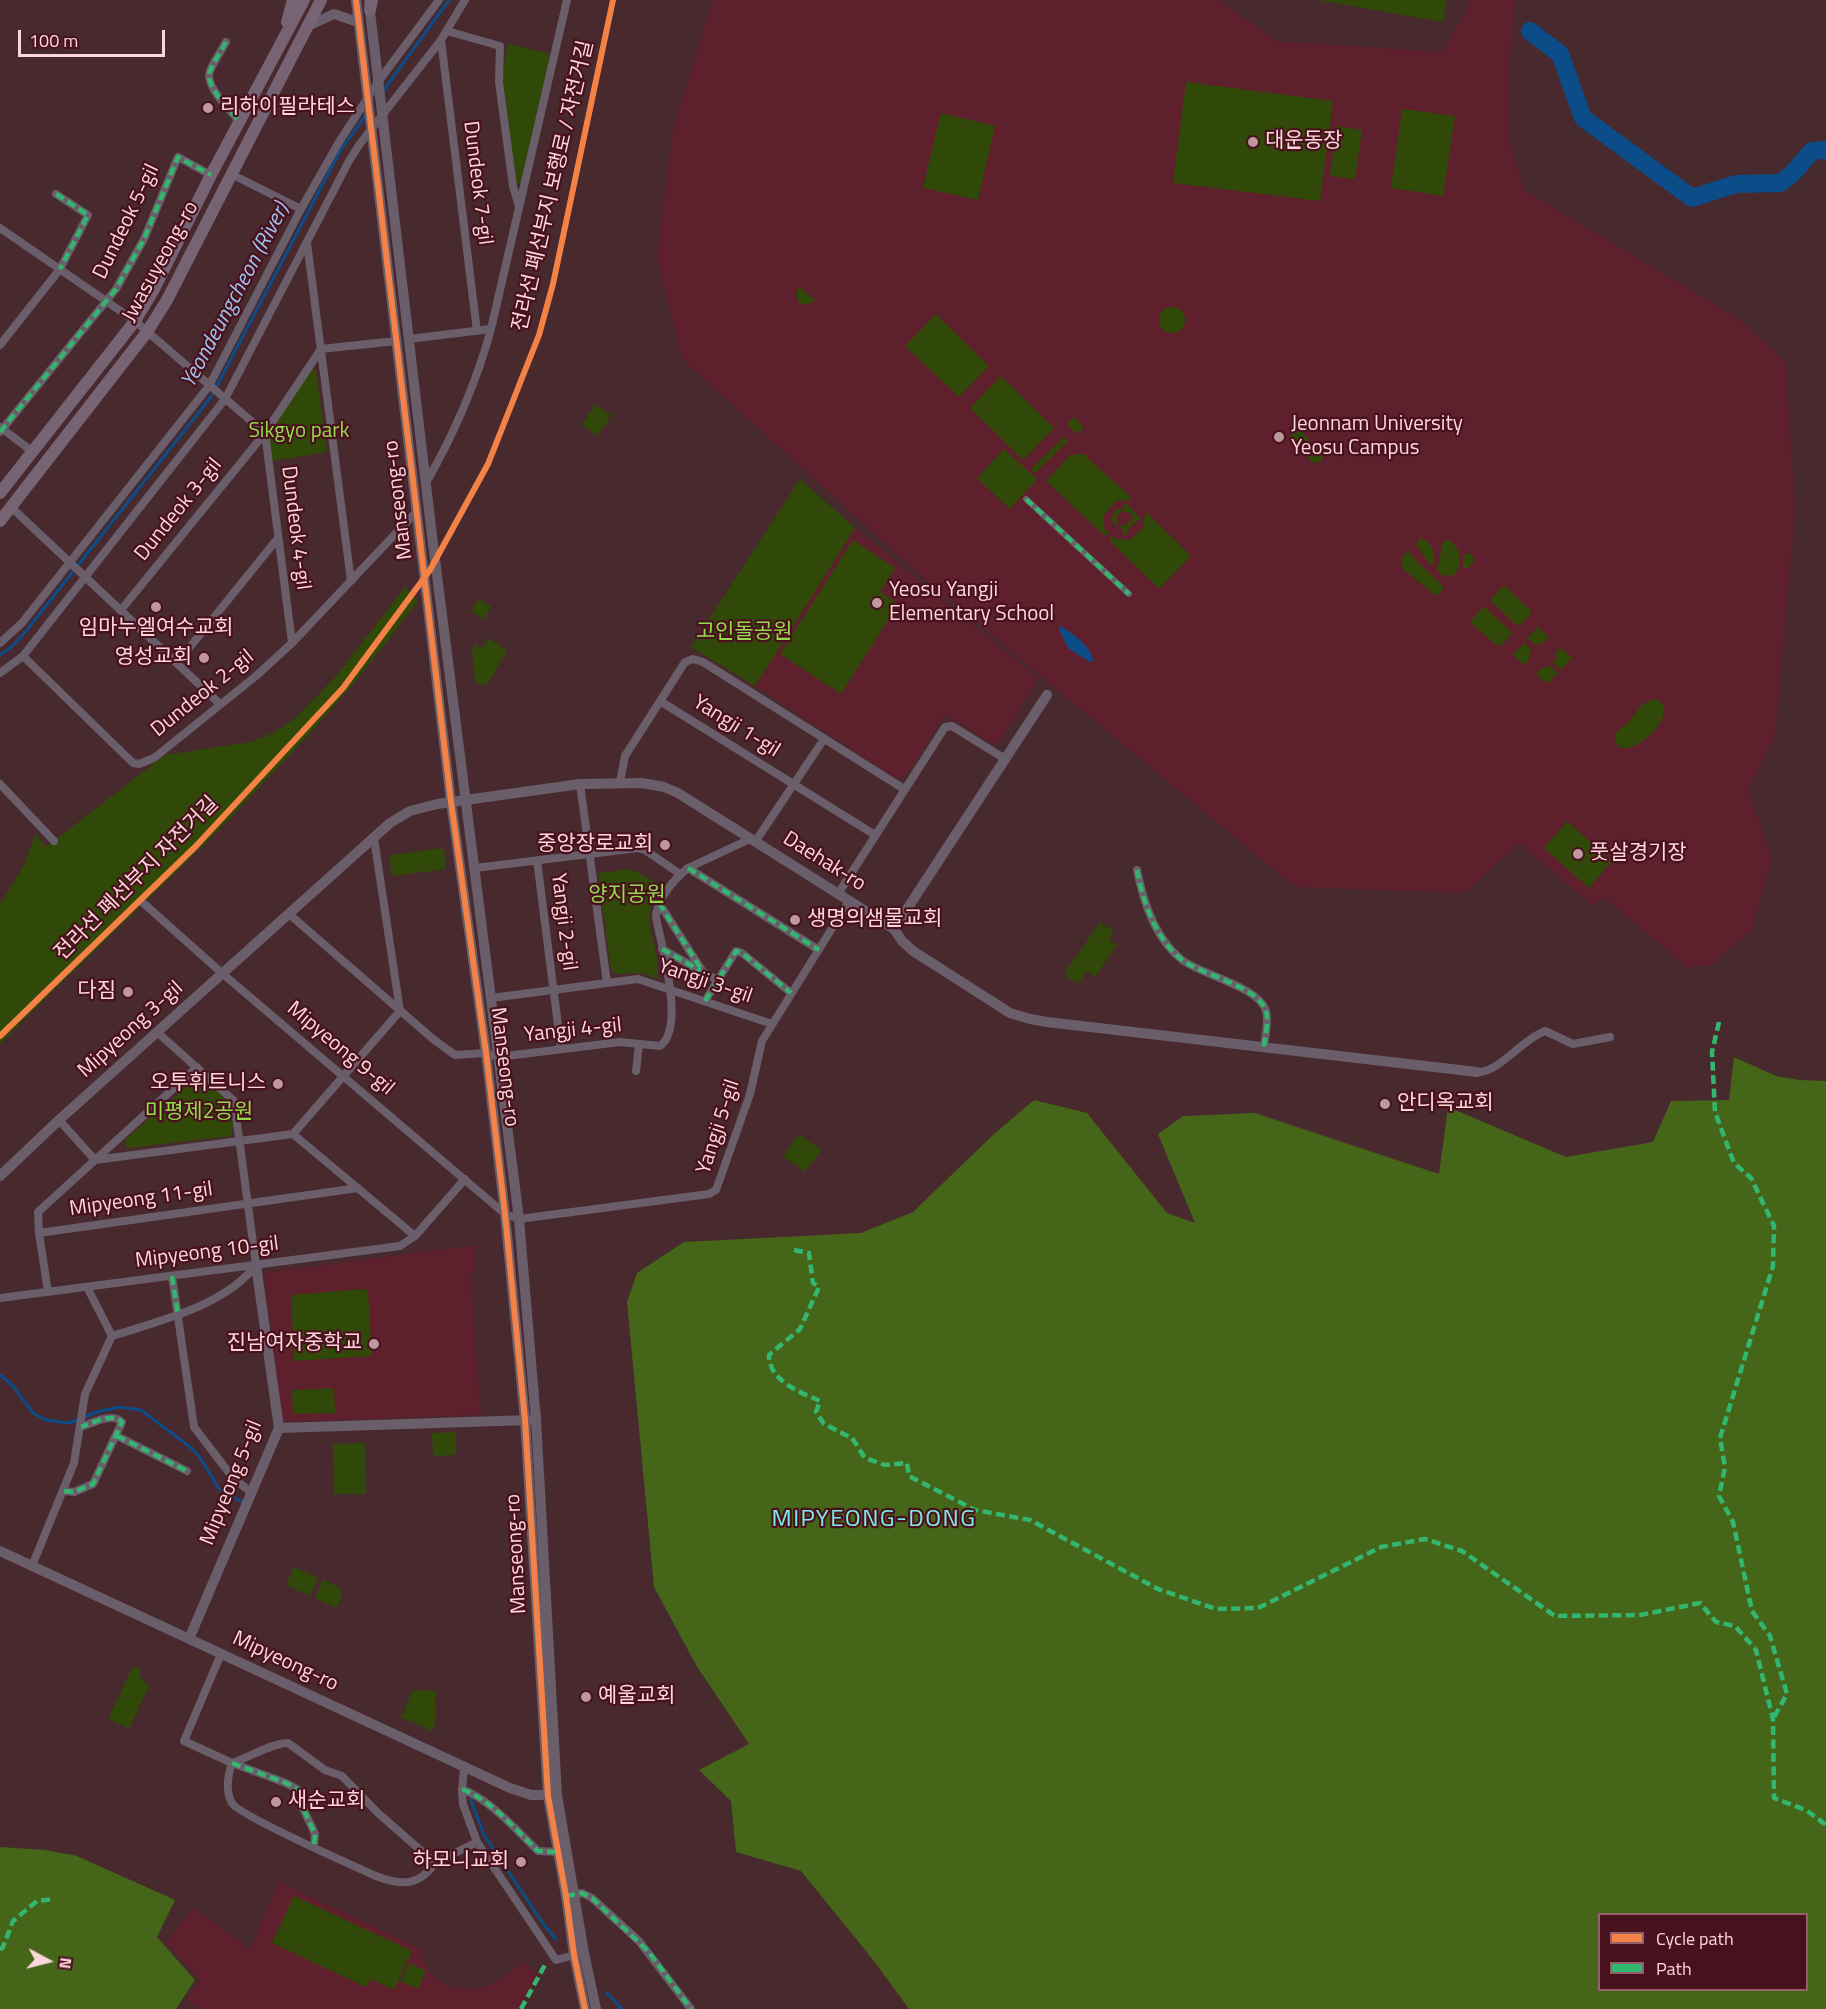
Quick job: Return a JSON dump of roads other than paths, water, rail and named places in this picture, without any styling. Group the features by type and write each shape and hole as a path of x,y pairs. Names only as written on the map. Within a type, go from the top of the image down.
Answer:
{"main road":[{"path":"282,44 293,0"},
{"name":"Jwasuyeong-ro","path":"0,493 135,321 153,291 211,175 304,0"},
{"name":"Jwasuyeong-ro","path":"0,520 147,332 168,300 321,0"},
{"path":"153,291 168,300"},
{"path":"97,369 110,379"}],"street":[{"path":"356,0 368,102"},
{"path":"0,643 22,623 209,386 301,208 339,142 368,102 378,83 439,0"},
{"path":"225,399 349,160 381,115 441,40 465,0"},
{"name":"Dundeok 7-gil","path":"426,483 469,398 479,371 491,329 567,0"},
{"path":"370,3 378,83"},
{"path":"310,25 334,14 358,22"},
{"name":"Dundeok 7-gil","path":"447,31 500,46 499,82 513,186 519,210"},
{"name":"Dundeok 7-gil","path":"441,40 477,331"},
{"path":"226,42 209,72 210,80 214,90 240,122"},
{"name":"Manseong-ro","path":"378,83 519,1219 552,1796 558,1851 570,1894"},
{"name":"Manseong-ro","path":"368,102 451,802 486,1053 531,1420"},
{"name":"Dundeok 5-gil","path":"33,452 1,429 107,302 125,275 144,239 178,157 211,175"},
{"path":"231,174 301,208"},
{"name":"Dundeok 5-gil","path":"0,345 60,269 88,215 56,194"},
{"name":"Dundeok 5-gil","path":"0,228 135,321"},
{"path":"307,243 351,581"},
{"path":"135,321 265,433"},
{"path":"409,339 491,329"},
{"path":"321,349 396,341"},
{"name":"Dundeok 3-gil","path":"121,610 265,433 321,349"},
{"name":"Dundeok 3-gil","path":"23,656 225,399"},
{"name":"Dundeok 4-gil","path":"265,433 292,643"},
{"path":"1026,499 1129,594"},
{"path":"11,507 220,704"},
{"name":"Dundeok 2-gil","path":"23,656 135,764 143,763 154,758 256,676 292,643 417,511"},
{"path":"177,663 278,538"},
{"path":"0,673 23,656"},
{"name":"Yangji 1-gil","path":"620,782 624,756 689,659 698,660 904,789"},
{"path":"894,929 1047,695"},
{"name":"Yangji 1-gil","path":"660,701 875,835"},
{"path":"838,894 947,726 952,726 1005,759"},
{"name":"Yangji 1-gil","path":"753,840 824,739"},
{"name":"Daehak-ro","path":"467,800 580,784 620,782 664,787 678,793 894,929 913,951 1020,1017 1477,1072"},
{"path":"0,784 54,841"},
{"name":"Yangji 2-gil","path":"580,784 607,982"},
{"name":"Mipyeong 3-gil","path":"0,1176 59,1120 390,823 410,811 467,800"},
{"path":"59,1120 95,1160 293,1134 400,1011 374,838"},
{"path":"669,988 656,917 659,903 680,874 688,868 753,840"},
{"name":"Yangji 2-gil","path":"476,868 642,849 680,874"},
{"name":"Yangji 2-gil","path":"537,860 553,989"},
{"path":"688,868 819,950"},
{"path":"1137,870 1146,906 1156,927 1175,954 1189,964 1250,993 1262,1003 1266,1014 1264,1047"},
{"name":"Mipyeong 9-gil","path":"141,901 223,974 505,1214 519,1219"},
{"name":"Yangji 5-gil","path":"519,1219 709,1194 716,1190 750,1094 762,1041 849,901"},
{"path":"659,903 703,972"},
{"path":"289,914 400,1011 454,1054 486,1053 498,1057"},
{"path":"662,949 717,980"},
{"path":"705,1001 733,952 737,951 791,993"},
{"name":"Yangji 3-gil","path":"491,998 638,979 772,1024"},
{"name":"Yangji 4-gil","path":"498,1057 620,1042 659,1047 664,1045 671,1029 673,1012 669,988"},
{"path":"553,989 561,1049"},
{"path":"1477,1072 1494,1067 1536,1035 1545,1031 1570,1044 1610,1037"},
{"path":"32,1566 77,1455 85,1394 112,1336 178,1315 238,1283 256,1265 233,1099 157,1032"},
{"path":"636,1071 639,1044"},
{"name":"Mipyeong 11-gil","path":"48,1292 39,1233 39,1210 197,1068"},
{"path":"293,1134 415,1236"},
{"name":"Mipyeong 10-gil","path":"0,1298 404,1244 415,1236 465,1179"},
{"name":"Mipyeong 10-gil","path":"248,1204 358,1188"},
{"name":"Mipyeong 11-gil","path":"39,1233 248,1204"},
{"name":"Mipyeong 5-gil","path":"189,1639 279,1428 256,1265"},
{"path":"172,1276 194,1427 233,1478 252,1493"},
{"path":"87,1287 112,1336"},
{"path":"64,1491 74,1492 92,1484 123,1422 117,1418 81,1425"},
{"path":"279,1428 531,1420"},
{"path":"117,1436 187,1471"},
{"name":"Mipyeong-ro","path":"0,1551 464,1768 521,1792 552,1796"},
{"path":"221,1654 184,1741 232,1763 286,1783 302,1792 303,1808 315,1834 314,1847"},
{"path":"232,1763 275,1745 288,1743 325,1770 342,1776 378,1813 435,1863"},
{"path":"232,1763 227,1784 231,1802 241,1812 376,1876 392,1881 419,1880 426,1876 435,1863 477,1842"},
{"path":"464,1768 462,1798 477,1842 556,1960 579,1954"},
{"path":"462,1789 477,1795 490,1805 538,1851 558,1851"},
{"name":"Manseong-ro","path":"552,1796 570,1894 585,2009"},
{"path":"570,1894 582,1893 592,1898 639,1941 691,2009"},
{"name":"Manseong-ro","path":"579,1954 596,2009"}],"water":[{"path":"1060,626 1085,646 1093,661 1090,662 1069,649 1059,630"}],"waterway":[{"name":"Yeondeungcheon (River)","path":"383,91 449,0"},
{"name":"Yeondeungcheon (River)","path":"1530,31 1560,54 1583,118 1692,198 1736,184 1780,183 1792,174 1812,151 1826,150"},
{"name":"Yeondeungcheon (River)","path":"0,655 22,636 211,397 340,151 365,116"},
{"path":"0,1375 13,1386 33,1413 46,1420 69,1423 97,1412 119,1407 141,1410 199,1456 219,1489 242,1502"},
{"path":"471,1800 484,1835 544,1925 556,1939"},
{"path":"607,1993 622,2009"}],"place":[{"name":"리하이필라테스","path":"208,108"},
{"name":"대운동장","path":"1253,142"},
{"name":"Jeonnam University Yeosu Campus","path":"1279,437"},
{"name":"Yeosu Yangji Elementary School","path":"877,603"},
{"name":"임마누엘여수교회","path":"156,607"},
{"name":"영성교회","path":"204,658"},
{"name":"중앙장로교회","path":"665,845"},
{"name":"풋살경기장","path":"1578,854"},
{"name":"생명의샘물교회","path":"795,920"},
{"name":"다짐","path":"128,992"},
{"name":"오투휘트니스","path":"278,1084"},
{"name":"안디옥교회","path":"1385,1104"},
{"name":"진남여자중학교","path":"374,1344"},
{"name":"예울교회","path":"586,1697"},
{"name":"새순교회","path":"276,1802"},
{"name":"하모니교회","path":"521,1862"}],"district":[{"name":"MIPYEONG-DONG","path":"874,1520"}],"park label":[{"name":"Sikgyo park","path":"299,432"},
{"name":"고인돌공원","path":"744,633"},
{"name":"양지공원","path":"627,896"},
{"name":"미평제2공원","path":"199,1113"}]}
